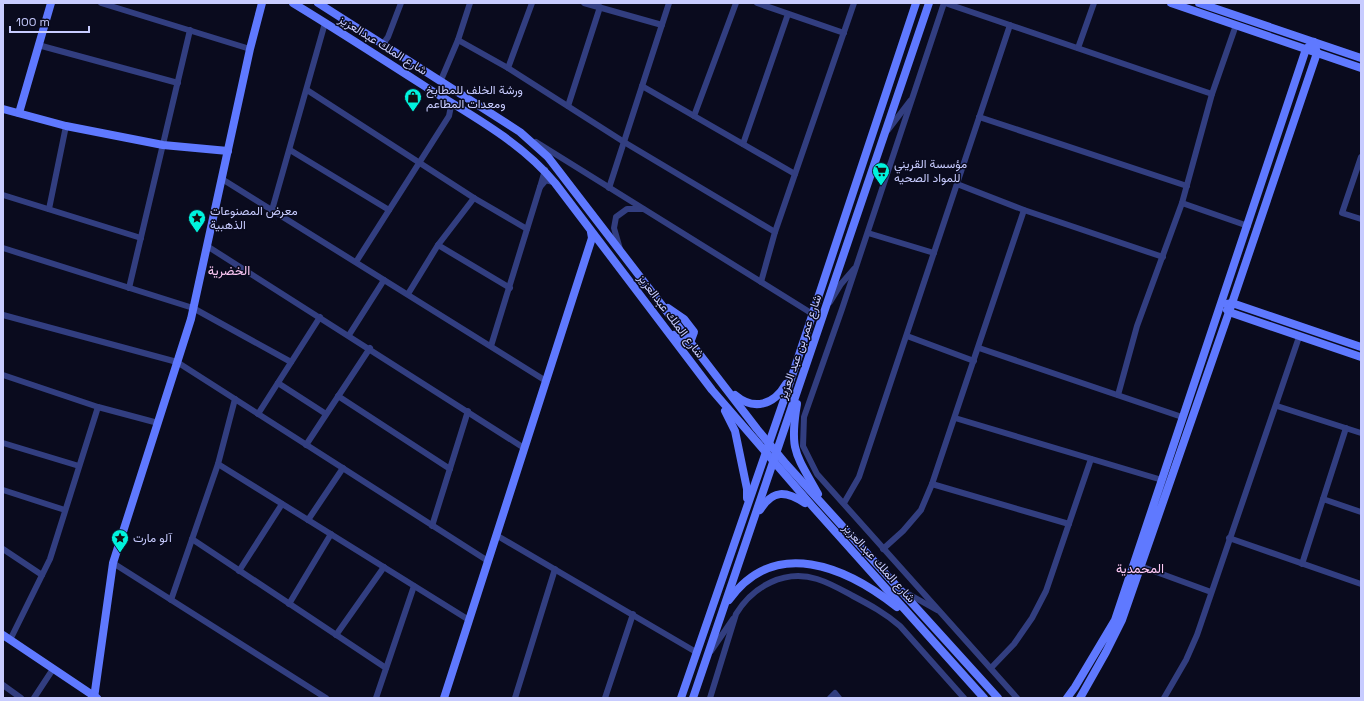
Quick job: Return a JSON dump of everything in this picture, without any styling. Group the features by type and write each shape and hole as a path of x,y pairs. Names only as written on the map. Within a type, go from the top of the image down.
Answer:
{"street":[{"path":"19,113 51,3"},
{"path":"101,3 250,49"},
{"path":"98,407 50,559 6,638 95,697 113,563 193,308 250,49 262,3"},
{"name":"شارع الملك عبدالعزيز","path":"293,3 448,100 517,146 544,170 712,390 813,508 984,698"},
{"name":"شارع الملك عبدالعزيز","path":"318,3 441,80 520,132 557,166 768,443 998,698"},
{"path":"383,44 388,37 401,3"},
{"path":"441,80 458,40 470,3"},
{"path":"508,68 532,3"},
{"path":"584,3 662,25"},
{"path":"609,188 670,3"},
{"path":"694,116 736,3"},
{"path":"757,3 844,33"},
{"path":"761,282 775,232 854,3"},
{"name":"شارع عمر بن عبد العزيز","path":"681,698 916,3"},
{"name":"شارع عمر بن عبد العزيز","path":"694,696 929,3"},
{"path":"1017,698 944,614 883,549 817,474 803,446 804,417 857,266 945,3 1212,94"},
{"path":"1078,48 1094,3"},
{"path":"1171,3 1361,68"},
{"path":"1199,3 1361,58"},
{"path":"568,106 600,7"},
{"path":"743,144 788,14"},
{"path":"272,210 325,23"},
{"path":"844,503 859,477 1010,25"},
{"path":"1118,395 1137,326 1182,203 1212,94 1236,25"},
{"path":"129,288 190,30"},
{"path":"458,40 508,68 624,142 775,232"},
{"path":"1067,698 1115,620 1182,417 1222,305 1306,49 1314,42"},
{"path":"1080,698 1122,620 1317,53 1314,42"},
{"path":"38,45 178,83"},
{"path":"420,83 438,89 477,114 483,113 483,108"},
{"path":"642,86 795,174"},
{"path":"307,90 474,198 527,229"},
{"path":"885,135 912,99"},
{"path":"356,262 420,163 450,113 451,106 448,100"},
{"path":"3,109 66,126 163,145 228,152"},
{"path":"979,117 1187,186"},
{"path":"49,209 66,126"},
{"path":"520,132 812,313"},
{"path":"290,150 389,210"},
{"path":"1361,157 1342,213 1361,219"},
{"path":"491,346 510,288 544,170"},
{"path":"222,179 546,381"},
{"path":"540,187 546,180 550,180 555,183"},
{"path":"957,184 1024,210 1163,257"},
{"path":"3,195 141,238"},
{"path":"408,294 438,245 474,198"},
{"path":"1182,203 1248,226"},
{"path":"620,250 614,228 616,217 627,209 644,209"},
{"path":"883,549 903,531 921,510 932,484 979,348 1024,210"},
{"path":"446,697 496,535 592,238 591,231"},
{"path":"868,233 934,253"},
{"path":"438,245 510,288"},
{"path":"207,246 370,348 524,448"},
{"path":"587,252 596,246 606,252"},
{"path":"3,248 193,308 291,362"},
{"path":"825,310 841,284 857,266"},
{"path":"349,335 384,280"},
{"path":"628,281 648,299 678,339 686,342 690,341"},
{"path":"1222,305 1232,303 1361,347"},
{"path":"1222,305 1229,312 1361,357"},
{"path":"3,315 177,362 488,561"},
{"path":"258,414 320,317"},
{"path":"907,336 974,361"},
{"path":"1164,698 1186,660 1197,634 1277,406 1299,337"},
{"path":"306,445 370,348"},
{"path":"979,348 1182,417"},
{"path":"3,375 98,407 158,423"},
{"path":"724,386 742,401 760,405 777,397 790,379"},
{"path":"801,380 793,430 794,448 800,464 824,505"},
{"path":"278,384 326,414"},
{"path":"712,390 731,421 735,431 747,489 746,506"},
{"path":"338,396 450,469"},
{"path":"171,600 218,464 235,399"},
{"path":"1277,406 1361,433"},
{"path":"432,526 468,411"},
{"path":"955,418 1162,480"},
{"path":"1302,564 1346,428"},
{"path":"3,443 79,466"},
{"path":"991,668 1014,644 1032,618 1046,591 1091,459"},
{"path":"218,464 469,620"},
{"path":"308,520 342,468"},
{"path":"932,484 1069,524"},
{"path":"3,490 65,510"},
{"path":"753,521 765,502 780,494 795,496 813,508"},
{"path":"1323,499 1361,512"},
{"path":"239,571 282,504"},
{"path":"289,604 331,534"},
{"path":"496,535 633,614 701,656 702,659 696,678 694,696"},
{"path":"1230,538 1361,584"},
{"path":"192,540 386,668"},
{"path":"3,549 42,575"},
{"path":"113,563 326,698"},
{"path":"723,609 739,587 759,572 782,564 806,563 831,569 868,587 916,622"},
{"path":"1140,566 1212,592"},
{"path":"336,635 384,567"},
{"path":"515,698 555,569"},
{"path":"706,659 742,605 754,591 771,582 798,576 815,578 827,582 889,616 900,626 964,698"},
{"path":"376,698 414,586"},
{"path":"899,589 944,614"},
{"path":"605,698 633,614"},
{"path":"710,698 736,614"},
{"path":"34,698 53,669"},
{"path":"3,685 21,698"},
{"path":"830,698 835,693 839,698"}],"place":[{"name":"ورشة الخلف للمطابخ ومعدات المطاعم","path":"413,112"},
{"name":"مؤسسة القريني للمواد الصحيه","path":"881,186"},
{"name":"معرض المصنوعات الذهبية","path":"197,233"},
{"name":"آلو مارت","path":"120,553"}],"district":[{"name":"الخضرية","path":"229,270"},
{"name":"المحمدية","path":"1140,568"}]}
